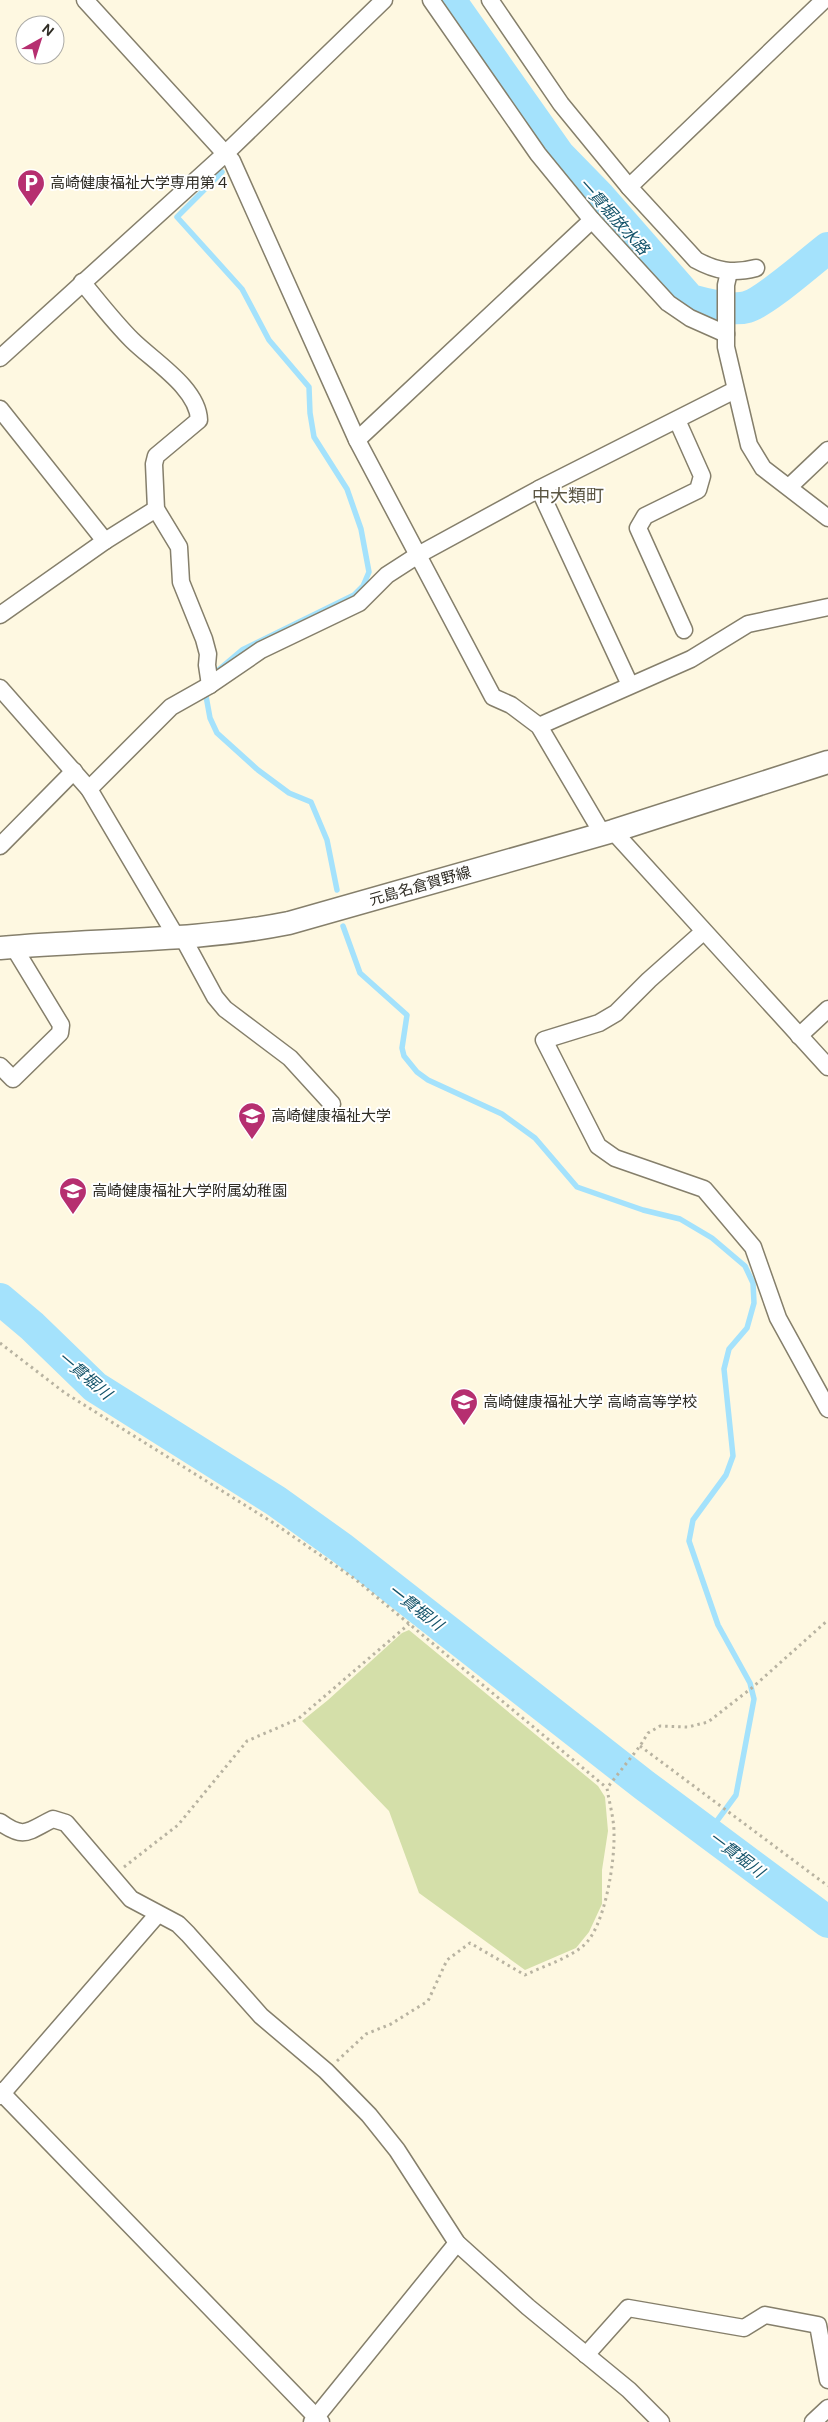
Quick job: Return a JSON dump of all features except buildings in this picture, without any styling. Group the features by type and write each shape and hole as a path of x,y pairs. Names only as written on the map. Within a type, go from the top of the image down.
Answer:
{"main road":[{"name":"元島名倉賀野線","path":"6,947 180,938 247,931 290,923 607,832 828,762"}],"street":[{"path":"85,0 226,153 236,170 357,440 493,697 511,705 539,726 607,832 828,1067"},
{"path":"0,358 226,153 384,0"},
{"path":"431,0 538,154 592,220 668,303 690,318 726,327"},
{"path":"490,0 562,104 628,187 696,260 728,279"},
{"path":"628,187 824,0"},
{"path":"357,440 592,220"},
{"path":"728,279 740,272 756,268"},
{"path":"728,279 726,347 749,445 763,468 828,518"},
{"path":"82,282 132,341 159,363 190,396 199,411 199,420 156,456 154,464 156,509 179,547 180,582 204,640 208,654 207,665 210,685"},
{"path":"89,789 171,707 210,685 261,650 359,603 387,575 418,555 539,489 735,390"},
{"path":"0,410 105,540"},
{"path":"677,420 702,476 698,490 645,516 638,528 684,630"},
{"path":"789,487 828,450"},
{"path":"539,489 630,686"},
{"path":"0,615 105,540 156,509"},
{"path":"539,726 691,659 748,624 828,607"},
{"path":"0,688 89,789 215,997 225,1009 290,1058 332,1104"},
{"path":"0,846 74,771"},
{"path":"703,932 649,980 616,1013 599,1023 544,1040 598,1146 615,1158 704,1189 753,1247 778,1318 828,1409"},
{"path":"0,1066 13,1079 60,1033 61,1025 6,947"},
{"path":"799,1036 828,1009"},
{"path":"0,1822 13,1832 24,1833 53,1819 66,1823 131,1900 157,1915 178,1924 261,2016 326,2071 369,2115 397,2150 457,2243 528,2307 629,2390 662,2422"},
{"path":"157,1915 1,2093 317,2420 457,2243"},
{"path":"586,2354 628,2308 744,2328 765,2315 818,2325 828,2380"},
{"path":"813,2422 828,2408"}],"path":[{"path":"0,1343 65,1393 272,1522 355,1579 607,1788"},
{"path":"326,2071 366,2034 390,2024 428,2001 447,1960 470,1943 525,1975 575,1952 586,1944 599,1922 606,1905 614,1833 607,1788 610,1783 648,1733 660,1726 688,1727 708,1722 753,1687 828,1620"},
{"path":"112,1876 178,1825 247,1741 298,1719 409,1624"},
{"path":"640,1746 828,1886"}],"green space":[{"path":"409,1630 598,1786 605,1797 608,1831 602,1870 602,1904 589,1932 576,1948 525,1970 419,1893 389,1811 302,1721 402,1633"}],"waterway":[{"name":"一貫堀放水路","path":"450,0 559,155 600,197 690,300 727,308 741,308 755,304 776,290 828,248"},
{"path":"216,672 242,650 354,595 363,586 369,572 361,529 347,489 314,437 310,413 309,387 269,340 242,289 177,217 222,172"},
{"path":"206,696 210,718 217,733 258,770 289,793 311,802 327,840 337,890"},
{"path":"343,926 360,973 407,1015 402,1048 404,1056 417,1072 428,1080 502,1114 535,1138 577,1187 643,1210 680,1219 712,1238 745,1266 753,1283 754,1303 747,1328 729,1349 724,1369 733,1456 726,1475 693,1520 689,1541 718,1625 750,1683 754,1699 736,1795 708,1833"},
{"name":"一貫堀川","path":"0,1299 32,1326 95,1387 276,1501 343,1549 644,1785 828,1922"}],"place":[{"name":"高崎健康福祉大学専用第４","path":"31,207"},
{"name":"高崎健康福祉大学","path":"252,1140"},
{"name":"高崎健康福祉大学附属幼稚園","path":"73,1215"},
{"name":"高崎健康福祉大学 高崎高等学校","path":"464,1426"}],"district":[{"name":"中大類町","path":"568,496"}]}
